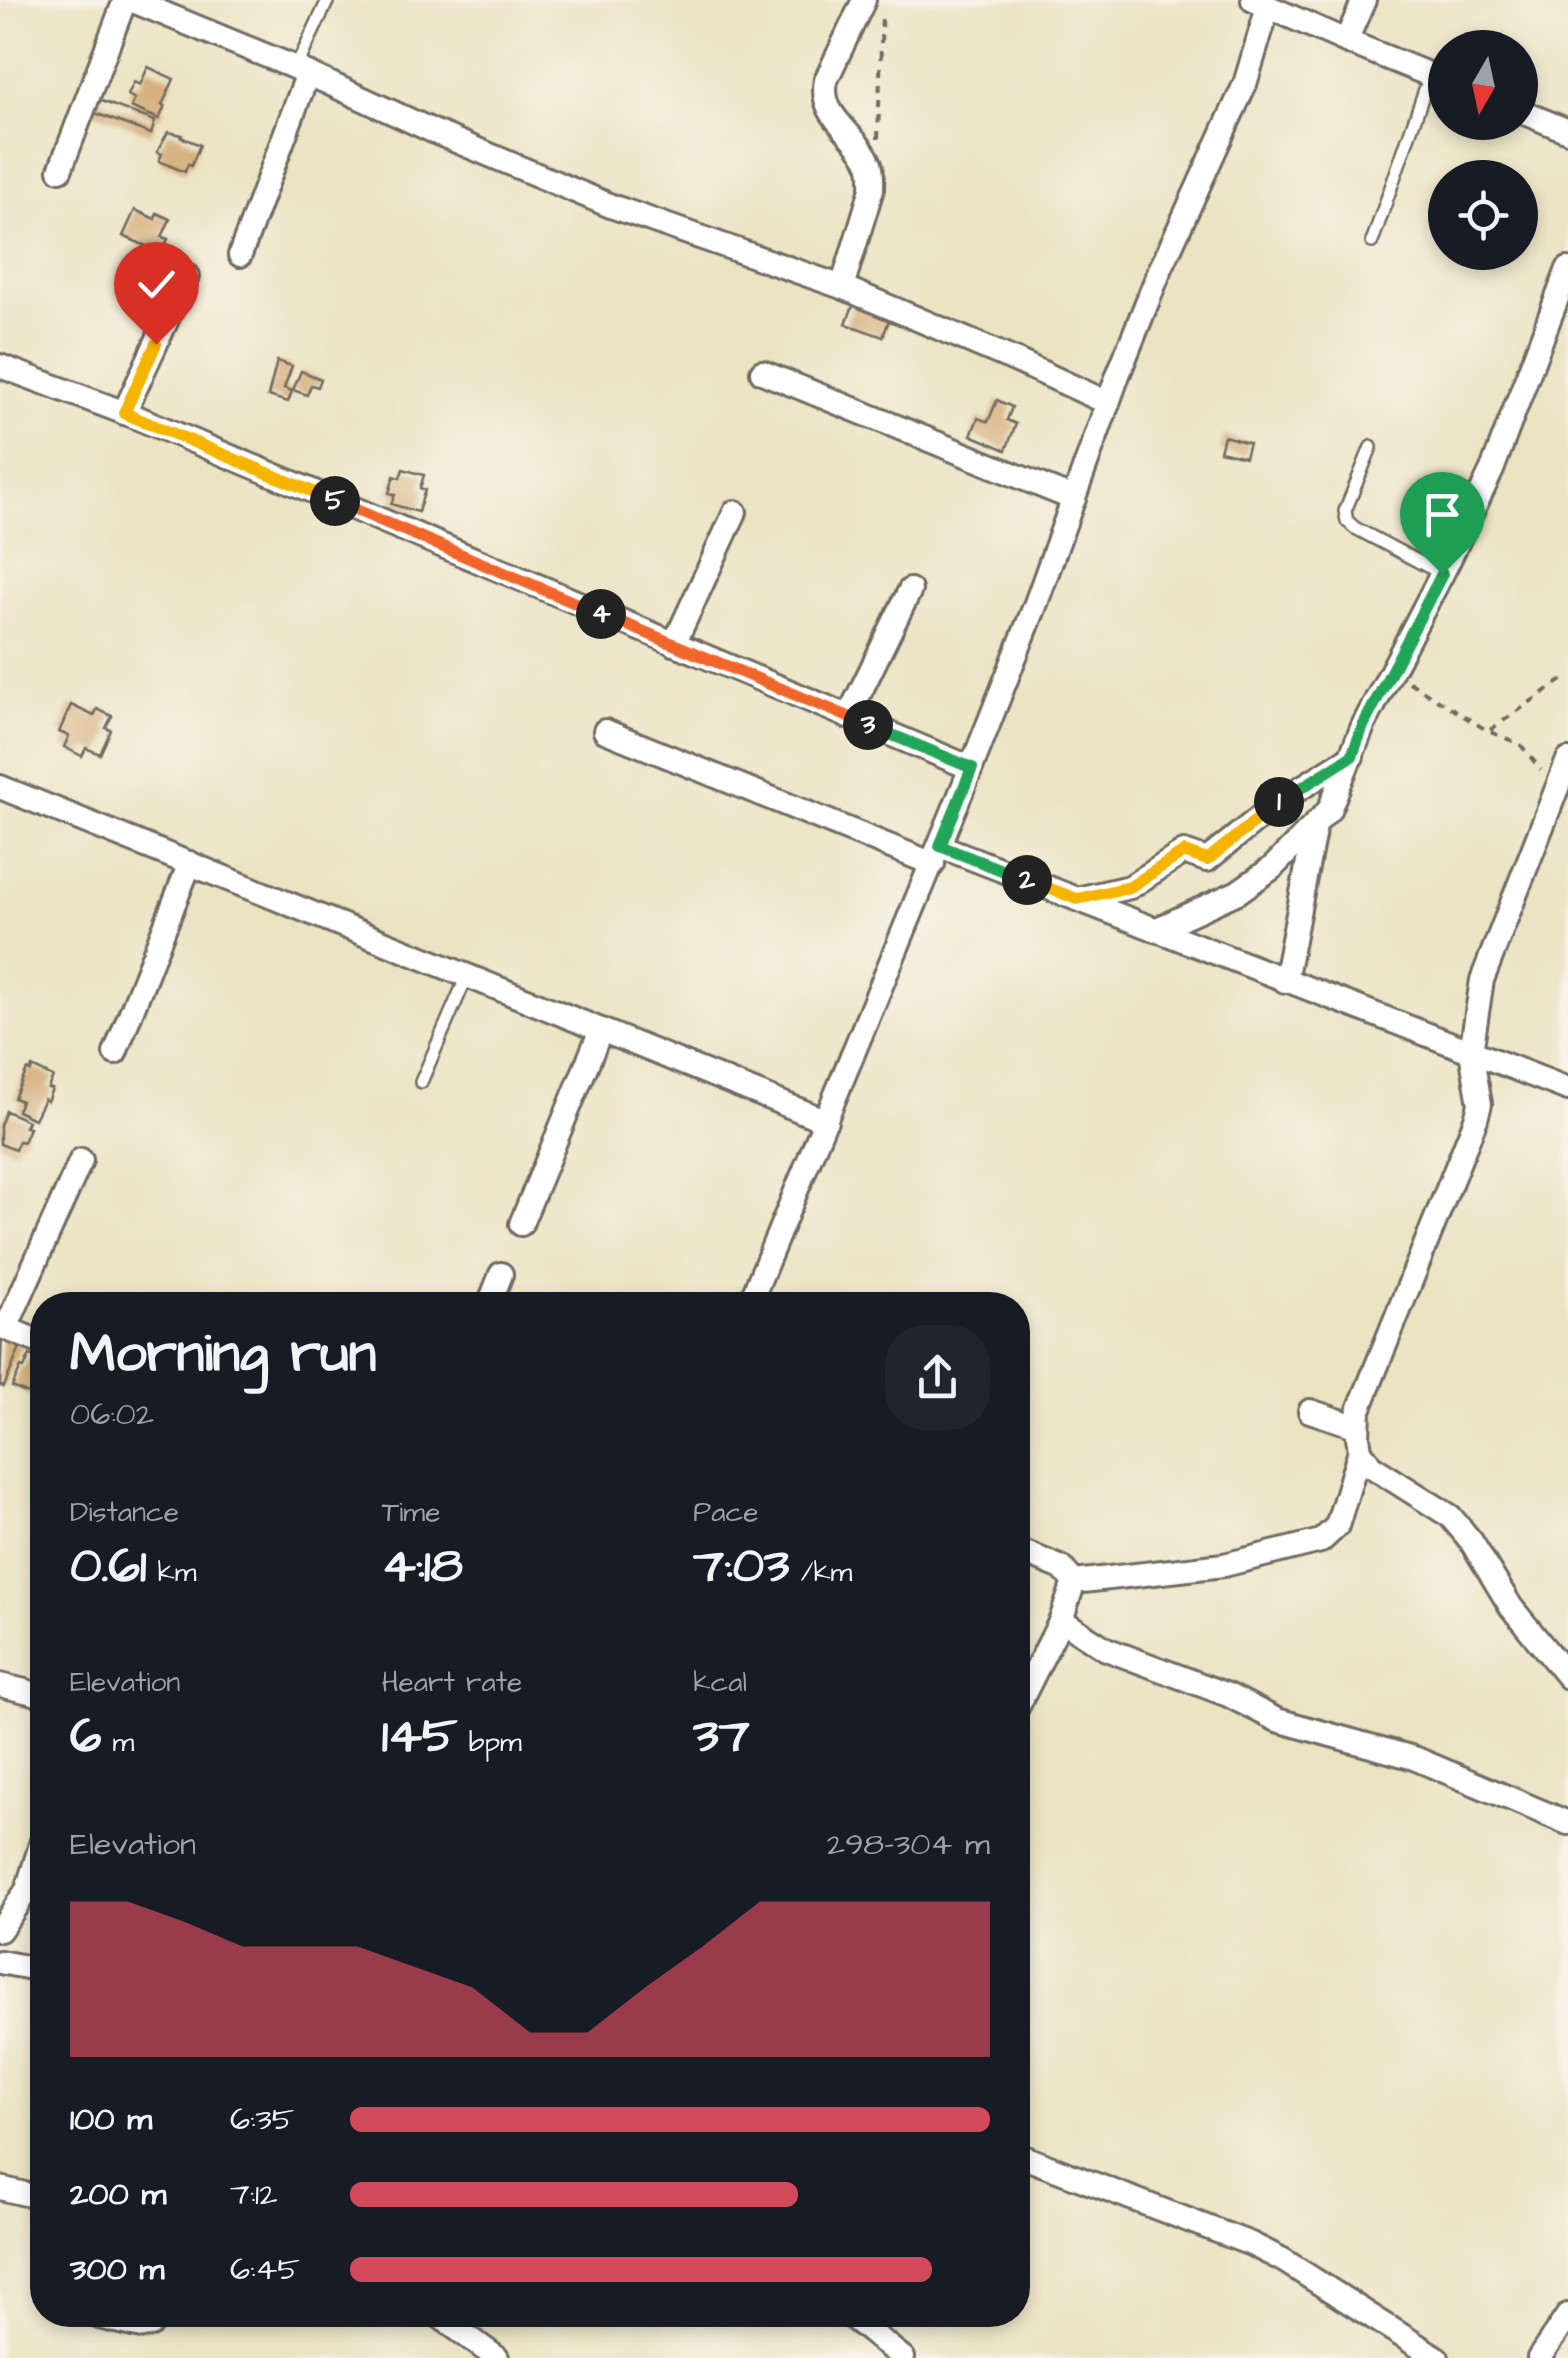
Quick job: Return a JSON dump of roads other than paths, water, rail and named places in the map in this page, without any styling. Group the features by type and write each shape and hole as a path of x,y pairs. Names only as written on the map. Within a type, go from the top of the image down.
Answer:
{"street":[{"path":"60,170 128,0 302,71 610,206 842,288 1108,403"},
{"path":"842,288 872,189 870,162 832,114 824,92 864,0"},
{"path":"1346,41 1364,0"},
{"path":"755,1292 972,768 1160,270 1245,84 1261,3 1428,74"},
{"path":"240,255 302,71"},
{"path":"1538,118 1568,131"},
{"path":"1155,930 1238,892 1272,868 1329,810 1363,726 1492,470 1568,269"},
{"path":"124,413 187,276"},
{"path":"0,366 124,413 972,768"},
{"path":"762,372 1074,500"},
{"path":"674,644 735,512"},
{"path":"848,717 910,590"},
{"path":"605,731 937,855 1077,899 1568,1089"},
{"path":"1077,899 1130,887 1184,852 1207,860 1280,801 1352,756"},
{"path":"1074,1582 1224,1566 1321,1541 1337,1526 1359,1439 1359,1410 1480,1104 1471,1052 1482,980 1568,760"},
{"path":"0,787 826,1121"},
{"path":"1285,981 1314,826"},
{"path":"115,1053 190,864"},
{"path":"520,1224 601,1030"},
{"path":"30,1337 3,1327 82,1160"},
{"path":"494,1292 501,1274"},
{"path":"1310,1411 1359,1439 1370,1466 1450,1516 1471,1541 1511,1608 1568,1677"},
{"path":"1030,1555 1062,1568 1074,1582"},
{"path":"1030,1682 1061,1620 1074,1582"},
{"path":"1061,1620 1106,1650 1228,1695 1277,1720 1414,1758 1568,1823"},
{"path":"0,1686 30,1692"},
{"path":"0,1930 30,1880"},
{"path":"0,1962 30,1968"},
{"path":"1030,2161 1267,2252 1437,2358"},
{"path":"0,2188 30,2195"},
{"path":"1539,2358 1568,2315"},
{"path":"454,2327 497,2358"},
{"path":"864,2327 903,2358"}],"lane":[{"path":"302,71 328,0"},
{"path":"1372,242 1428,103"},
{"path":"1371,447 1345,512 1346,521 1442,574"},
{"path":"421,1082 467,976"}]}
